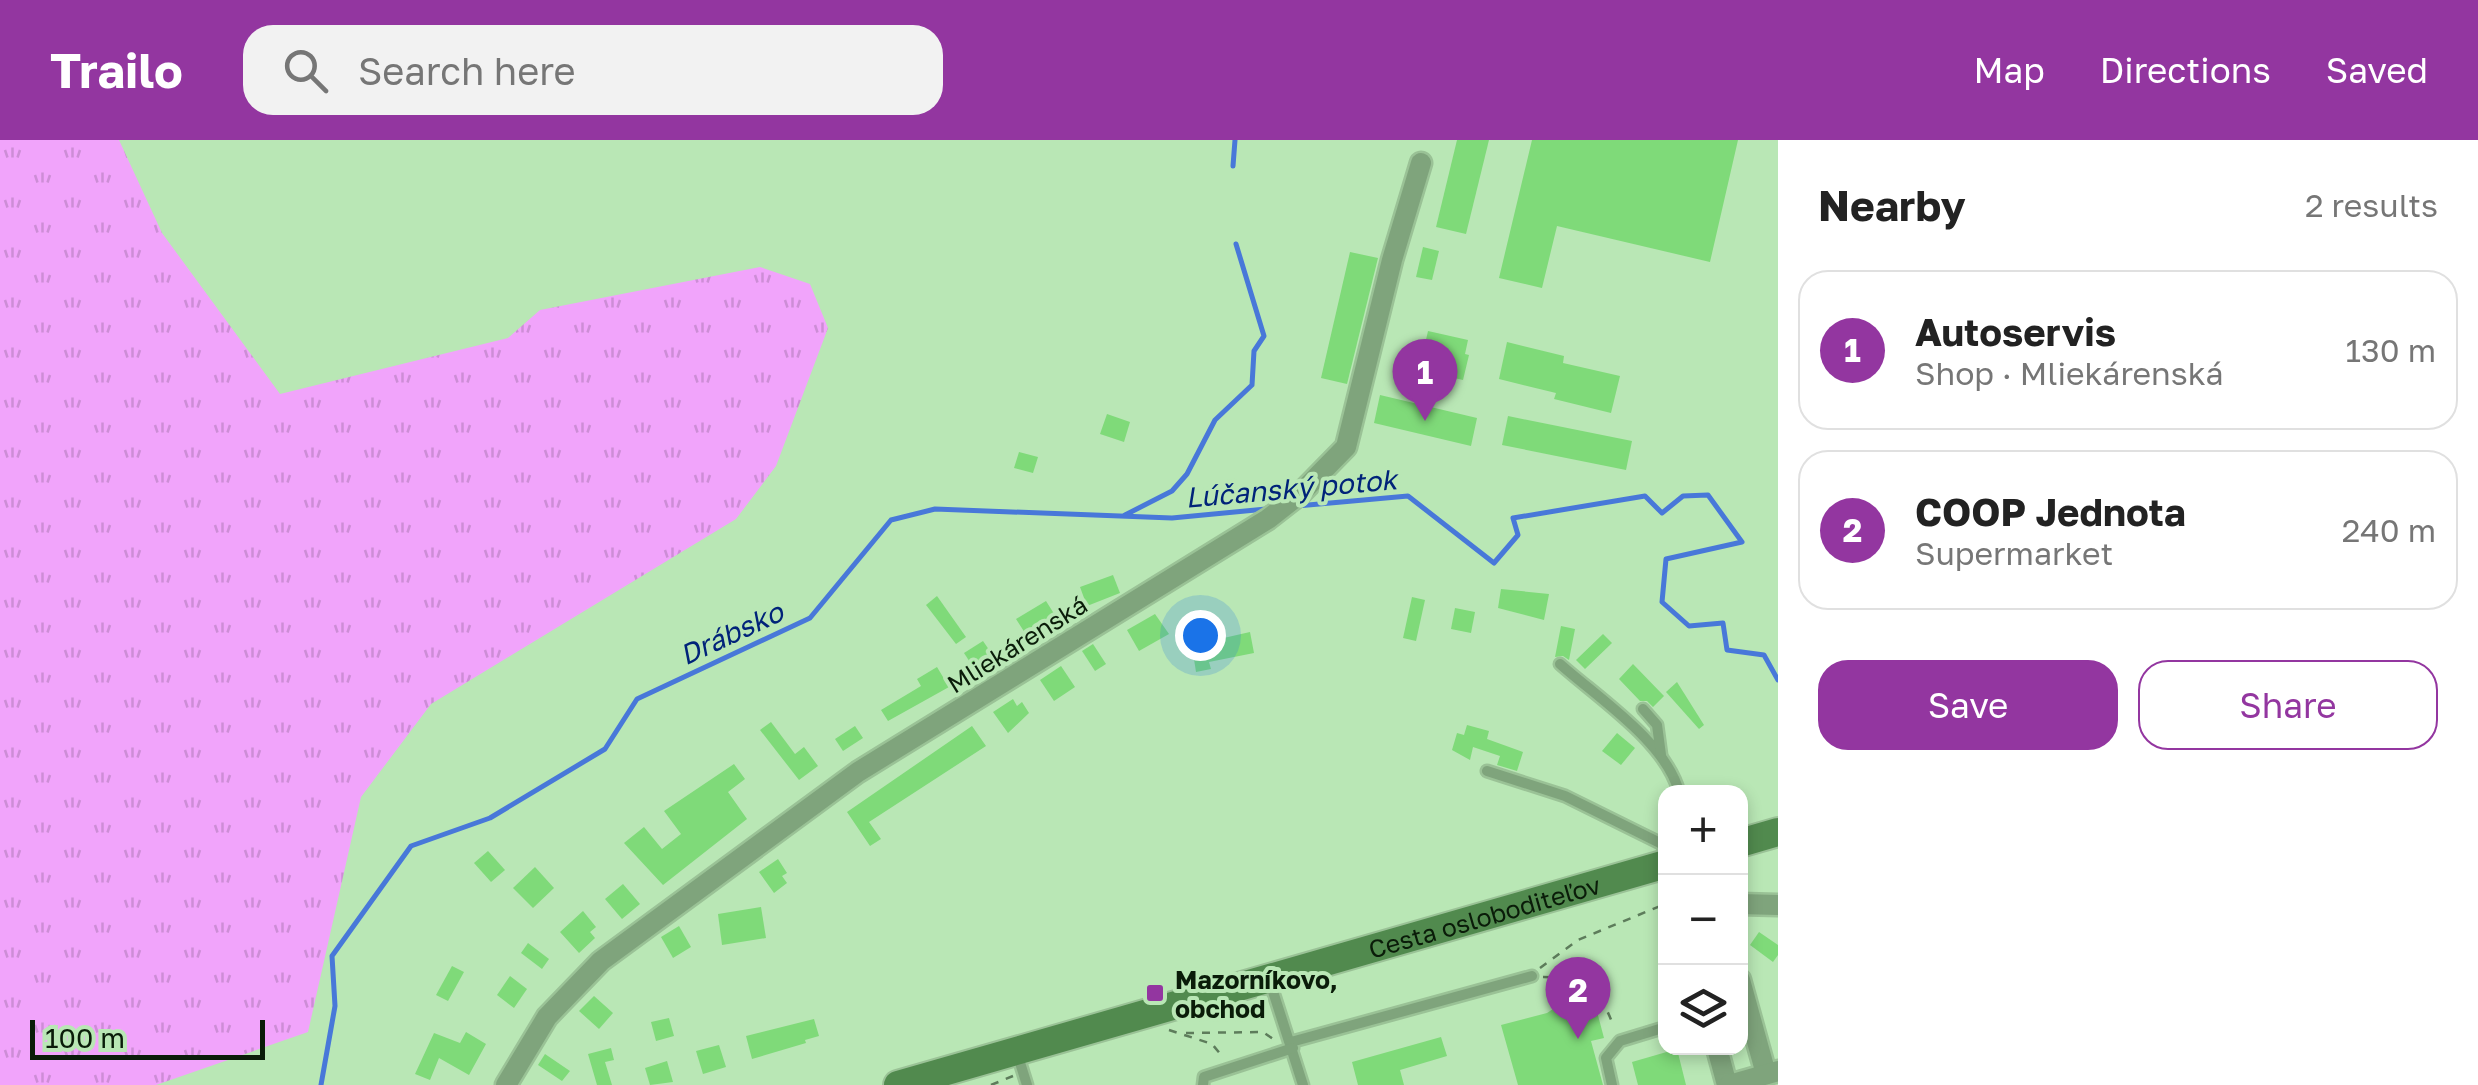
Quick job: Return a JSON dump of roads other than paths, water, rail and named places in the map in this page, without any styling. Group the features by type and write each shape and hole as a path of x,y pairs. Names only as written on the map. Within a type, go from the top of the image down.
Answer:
{"main road":[{"path":"1748,841 1778,832"},
{"name":"Cesta osloboditeľov","path":"898,1085 1016,1063 1268,978 1658,866"}],"street":[{"name":"Mliekárenská","path":"506,1085 547,1017 617,949 858,772 1268,519 1300,494 1346,447 1392,260 1421,163"},
{"path":"1748,904 1778,905"},
{"path":"1718,1055 1728,1085 1772,1072 1748,1003"}],"lane":[{"path":"1560,664 1608,707 1623,715 1660,756 1677,785"},
{"path":"1643,709 1658,724 1660,756"},
{"path":"1487,771 1565,796 1658,841"},
{"path":"1202,1085 1204,1077 1292,1045 1532,976"},
{"path":"1268,978 1303,1085"},
{"path":"1612,1085 1606,1058 1620,1042 1658,1030"},
{"path":"1016,1063 1027,1085"}],"waterway":[{"name":"Drábsko","path":"1233,166 1235,140"},
{"name":"Drábsko","path":"1125,515 1172,491 1187,474 1215,420 1252,385 1254,351 1264,336 1236,244"},
{"name":"Lúčanský potok","path":"1297,506 1408,496 1494,563 1518,535 1513,518 1645,496 1662,513 1683,496 1708,495 1742,542 1666,559 1662,602 1689,626 1723,623 1727,650 1764,655 1778,680"},
{"name":"Drábsko","path":"321,1085 335,1006 332,956 411,846 490,818 605,749 637,699 810,618 891,520 935,509 1172,518 1266,509"}],"place":[{"name":"Autoservis","path":"1425,421"},
{"name":"Mazorníkovo, obchod","path":"1155,993"},
{"name":"COOP Jednota","path":"1578,1039"}]}
